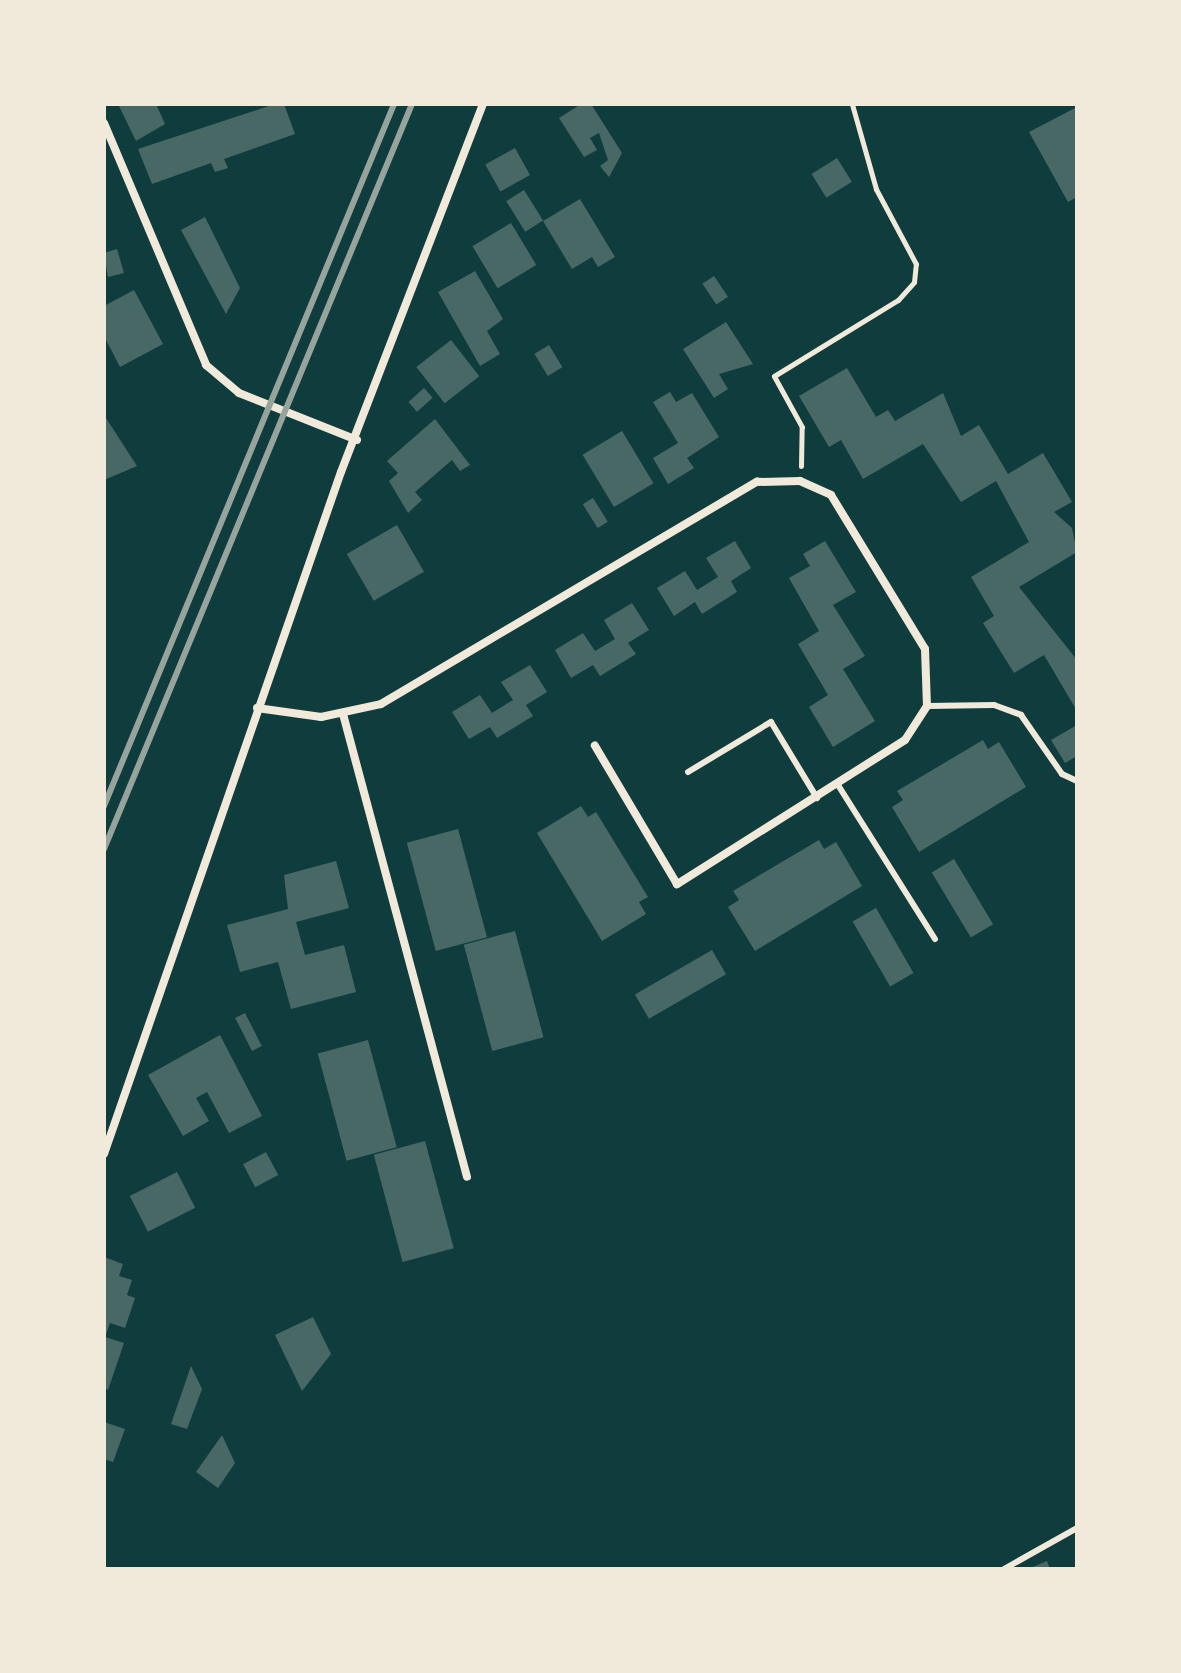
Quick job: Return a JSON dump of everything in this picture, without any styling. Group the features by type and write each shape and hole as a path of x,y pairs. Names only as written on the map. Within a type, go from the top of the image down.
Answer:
{"street":[{"path":"104,1154 257,708 483,104"},
{"path":"104,123 195,349 219,381 313,425 357,440"},
{"path":"257,708 298,716 343,714 443,672 736,493 776,477 819,487 846,513 917,630 930,669 927,706 905,740 677,884 595,746"},
{"path":"343,714 467,1177"}],"lane":[{"path":"927,706 994,705 1021,715 1062,774 1077,781"},
{"path":"688,772 771,722 817,798"},
{"path":"838,785 935,939"},
{"path":"1004,1569 1077,1528"}],"path":[{"path":"800,481 802,427 774,376 898,300 914,282 916,264 876,189 852,104"}],"building":[{"path":"118,104 156,104 165,124 136,141"},
{"path":"275,104 284,104 295,134 224,159 228,168 215,172 211,163 152,184 138,149"},
{"path":"581,104 591,104 622,153 609,177 600,166 608,160 599,133 590,138 597,150 584,157 559,118"},
{"path":"1077,107 1077,197 1068,202 1029,132"},
{"path":"515,148 530,175 500,192 485,164"},
{"path":"837,158 852,182 826,198 812,174"},
{"path":"524,190 543,221 525,232 506,201"},
{"path":"580,199 615,257 598,267 592,257 572,269 543,221"},
{"path":"205,217 240,288 226,314 181,230"},
{"path":"511,223 536,265 498,288 472,246"},
{"path":"117,249 124,273 108,277 104,253"},
{"path":"475,271 503,319 487,331 500,354 480,366 438,292"},
{"path":"714,276 728,297 716,305 702,284"},
{"path":"134,290 163,344 120,367 104,336 104,306"},
{"path":"726,322 753,364 719,374 728,389 714,398 683,349"},
{"path":"451,340 479,376 445,403 416,367"},
{"path":"549,345 562,367 548,376 534,354"},
{"path":"847,368 876,417 888,410 895,421 943,393 961,436 979,425 1008,474 1043,453 1072,502 1054,512 1072,528 1077,552 1019,587 1077,660 1077,711 1044,655 1014,673 983,623 994,616 971,577 1029,542 996,481 961,502 923,444 863,479 841,440 829,447 799,396"},
{"path":"424,388 433,398 417,412 408,402"},
{"path":"670,392 676,402 692,393 719,437 687,458 694,468 668,484 653,458 678,443 653,402"},
{"path":"104,415 137,466 104,480"},
{"path":"435,419 470,465 460,471 452,460 415,492 422,500 408,513 389,481 398,473 387,461"},
{"path":"622,431 653,483 614,507 583,455"},
{"path":"593,498 608,522 598,528 583,504"},
{"path":"397,525 424,572 374,601 347,554"},
{"path":"735,541 751,568 731,581 737,592 702,614 695,602 674,616 657,588 685,571 697,590 718,577 706,558"},
{"path":"825,541 856,592 833,605 865,656 843,669 875,721 833,747 809,707 828,695 798,644 819,631 789,578 810,566 803,554"},
{"path":"632,603 649,630 628,643 636,654 600,676 593,665 571,678 555,650 583,633 595,651 615,639 604,620"},
{"path":"530,665 547,692 526,705 533,716 497,738 490,727 469,739 452,712 480,695 492,713 513,700 501,682"},
{"path":"1077,725 1077,756 1065,763 1051,740"},
{"path":"983,740 988,749 999,742 1026,787 919,852 892,807 903,800 897,791"},
{"path":"581,806 588,817 596,812 648,897 639,902 646,914 602,941 537,833"},
{"path":"458,829 487,937 436,951 407,843"},
{"path":"819,840 824,849 836,842 862,886 755,951 728,907 739,900 733,891"},
{"path":"954,859 993,924 971,938 932,872"},
{"path":"336,861 349,908 296,922 305,955 344,945 356,992 291,1009 278,962 240,972 227,925 288,909 284,875"},
{"path":"876,908 914,973 890,986 853,922"},
{"path":"515,931 543,1037 492,1051 464,945"},
{"path":"712,950 726,974 649,1019 635,995"},
{"path":"245,1013 262,1046 252,1051 235,1018"},
{"path":"220,1035 262,1116 229,1133 207,1092 196,1098 209,1121 183,1136 148,1075"},
{"path":"368,1040 397,1147 347,1161 318,1053"},
{"path":"425,1141 454,1248 403,1262 374,1155"},
{"path":"266,1152 278,1175 255,1187 243,1164"},
{"path":"177,1172 195,1208 148,1232 130,1196"},
{"path":"104,1257 123,1264 119,1276 132,1280 127,1295 135,1298 125,1328 110,1323 105,1337 124,1343 108,1390 104,1388"},
{"path":"313,1317 331,1354 302,1391 275,1335"},
{"path":"191,1366 202,1389 187,1429 171,1424"},
{"path":"104,1422 125,1429 113,1462 104,1459"},
{"path":"222,1435 235,1463 218,1488 196,1472"},
{"path":"1047,1561 1050,1569 1028,1569"}],"railway":[{"path":"104,806 394,104"},
{"path":"104,849 412,104"}]}
